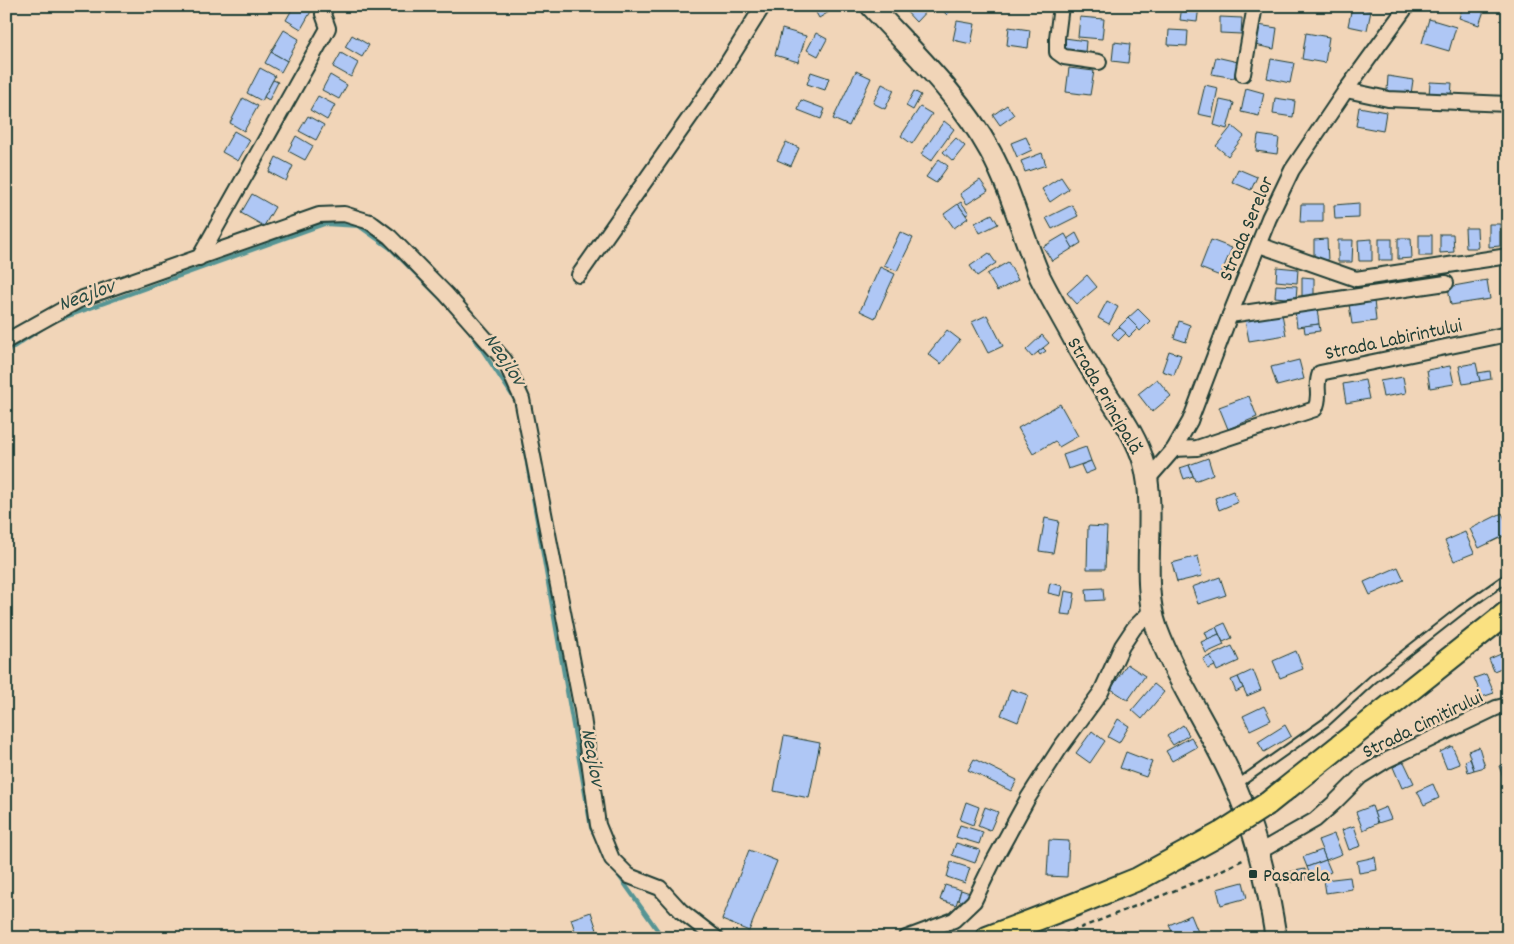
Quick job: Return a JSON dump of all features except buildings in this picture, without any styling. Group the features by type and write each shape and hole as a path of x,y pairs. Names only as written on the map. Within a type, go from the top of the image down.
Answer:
{"main road":[{"name":"Strada Principală","path":"871,6 963,108 990,150 1005,182 1041,277 1082,356 1130,431 1144,462 1150,504 1150,589 1156,627 1172,664 1235,786 1260,852 1276,938"},
{"path":"987,938 1138,879 1222,833 1267,804 1508,612"}],"street":[{"path":"199,258 326,32 328,28 323,14 326,6"},
{"path":"579,275 720,73 763,6"},
{"path":"1061,6 1057,38 1058,52 1064,57 1099,62"},
{"path":"1243,74 1255,6"},
{"name":"Strada Serelor","path":"1147,480 1174,449 1190,421 1269,218 1292,170 1346,90 1407,6"},
{"path":"1346,90 1388,98 1508,104"},
{"path":"6,341 83,298 319,215 344,214 370,222 390,237 439,287 505,361 522,399 582,710 598,825 612,859 629,876 660,888 681,911 716,938"},
{"path":"1259,245 1356,279 1508,256"},
{"path":"1230,315 1446,283"},
{"name":"Strada Labirintului","path":"1174,449 1196,448 1315,409 1319,401 1316,383 1320,373 1508,334"},
{"path":"906,938 954,920 974,901 1028,798 1060,748 1101,692 1122,646 1134,628 1152,610"},
{"name":"Strada Cimitirului","path":"1260,852 1315,820 1361,776 1385,761 1508,704"}],"lane":[{"path":"1235,786 1326,722 1373,679 1461,610 1508,577"}],"path":[{"path":"1055,938 1201,880 1260,852"}],"waterway":[{"name":"Neajlov","path":"54,321 324,224 359,226 390,248 447,305"},
{"name":"Neajlov","path":"6,352 44,327"},
{"name":"Neajlov","path":"467,327 515,400"},
{"name":"Neajlov","path":"523,441 591,828 596,837"},
{"name":"Neajlov","path":"614,869 663,938"}],"place":[{"name":"Pasarela","path":"1253,874"}]}
